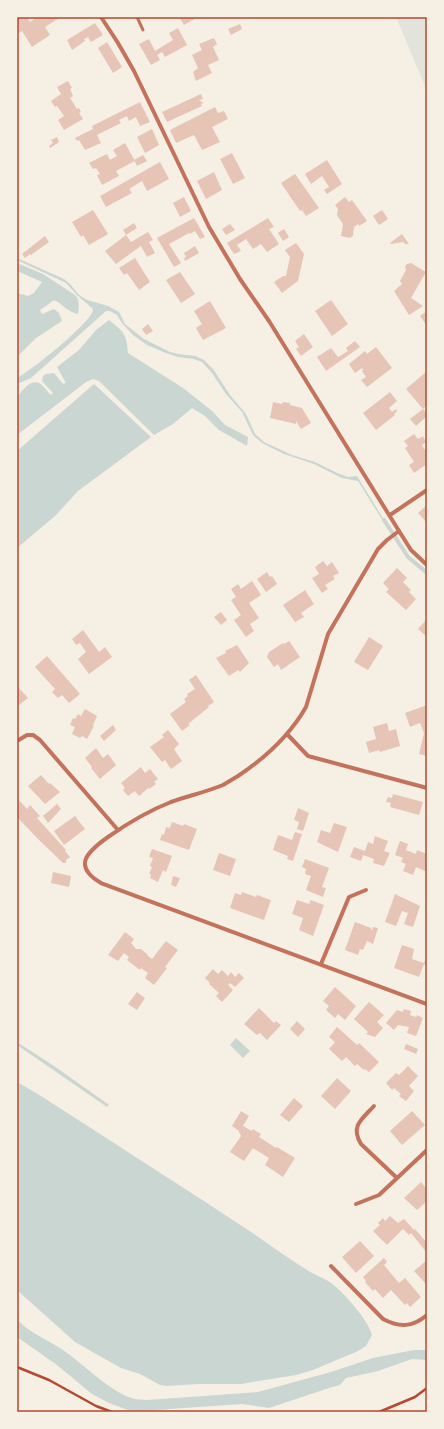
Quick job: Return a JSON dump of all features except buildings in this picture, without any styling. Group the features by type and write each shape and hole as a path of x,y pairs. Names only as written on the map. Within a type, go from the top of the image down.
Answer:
{"street":[{"path":"101,17 134,71 209,228 240,279 269,321 411,550 427,565"},
{"path":"390,516 427,490"},
{"path":"399,531 393,534 378,549 328,634 306,707 301,717 272,750 222,785 171,802 134,819 94,847 86,856 84,864 87,872 101,883 427,1004"},
{"path":"287,734 308,756 427,788"},
{"path":"17,741 27,735 33,736 40,740 118,830"},
{"path":"321,964 349,897 366,890"},
{"path":"374,1106 358,1124 356,1130 357,1137 361,1144 397,1178"},
{"path":"356,1204 379,1195 427,1150"},
{"path":"330,1266 383,1319 399,1326 406,1326 421,1320 427,1315"}],"lane":[{"path":"137,17 143,30"}],"path":[{"path":"17,1367 50,1380 96,1406 112,1412"},
{"path":"380,1412 415,1396 427,1388"}],"shaded area":[{"path":"396,17 427,17 427,91"},
{"path":"17,258 64,279 79,295 87,300 108,306 119,312 125,324 144,339 170,352 195,356 204,360 213,369 230,395 246,414 255,434 264,442 292,455 315,462 337,473 348,477 357,476 384,520 383,521 358,481 342,478 314,464 284,454 262,443 253,435 242,412 226,394 212,373 202,362 194,359 178,357 147,345 133,335 117,315 110,311 106,311 31,378 17,384 17,378 35,366 70,337 93,311 92,308 66,283 17,260"},
{"path":"17,263 43,274 75,295 78,299 79,306 78,314 70,311 54,300 40,310 42,314 54,309 59,313 62,321 36,338 17,357 17,293 28,296 34,293 42,282 17,271"},
{"path":"109,320 124,334 128,353 183,388 212,411 225,425 248,437 247,446 219,430 205,416 192,408 173,424 154,435 99,381 93,379 86,382 17,435 17,397 26,386 36,382 42,385 51,395 53,393 42,381 43,376 46,374 54,373 63,384 66,383 57,367 79,350 96,330"},
{"path":"94,384 151,437 78,491 55,516 17,548 17,451"},
{"path":"236,1038 250,1051 243,1058 230,1045"},
{"path":"17,1042 109,1105 107,1107 17,1045"},
{"path":"17,1082 201,1199 300,1266 333,1284 357,1309 370,1329 372,1335 366,1346 358,1351 313,1370 296,1375 241,1384 167,1386 160,1385 140,1374 121,1368 75,1342 17,1291"},
{"path":"17,1319 27,1329 63,1350 110,1387 126,1396 142,1400 258,1392 331,1372 373,1358 414,1350 427,1350 427,1360 412,1359 378,1371 346,1378 340,1385 269,1408 242,1404 141,1411 128,1410 109,1403 92,1394 57,1365 17,1337"}],"waterway":[{"path":"384,520 408,557 427,573"}]}
